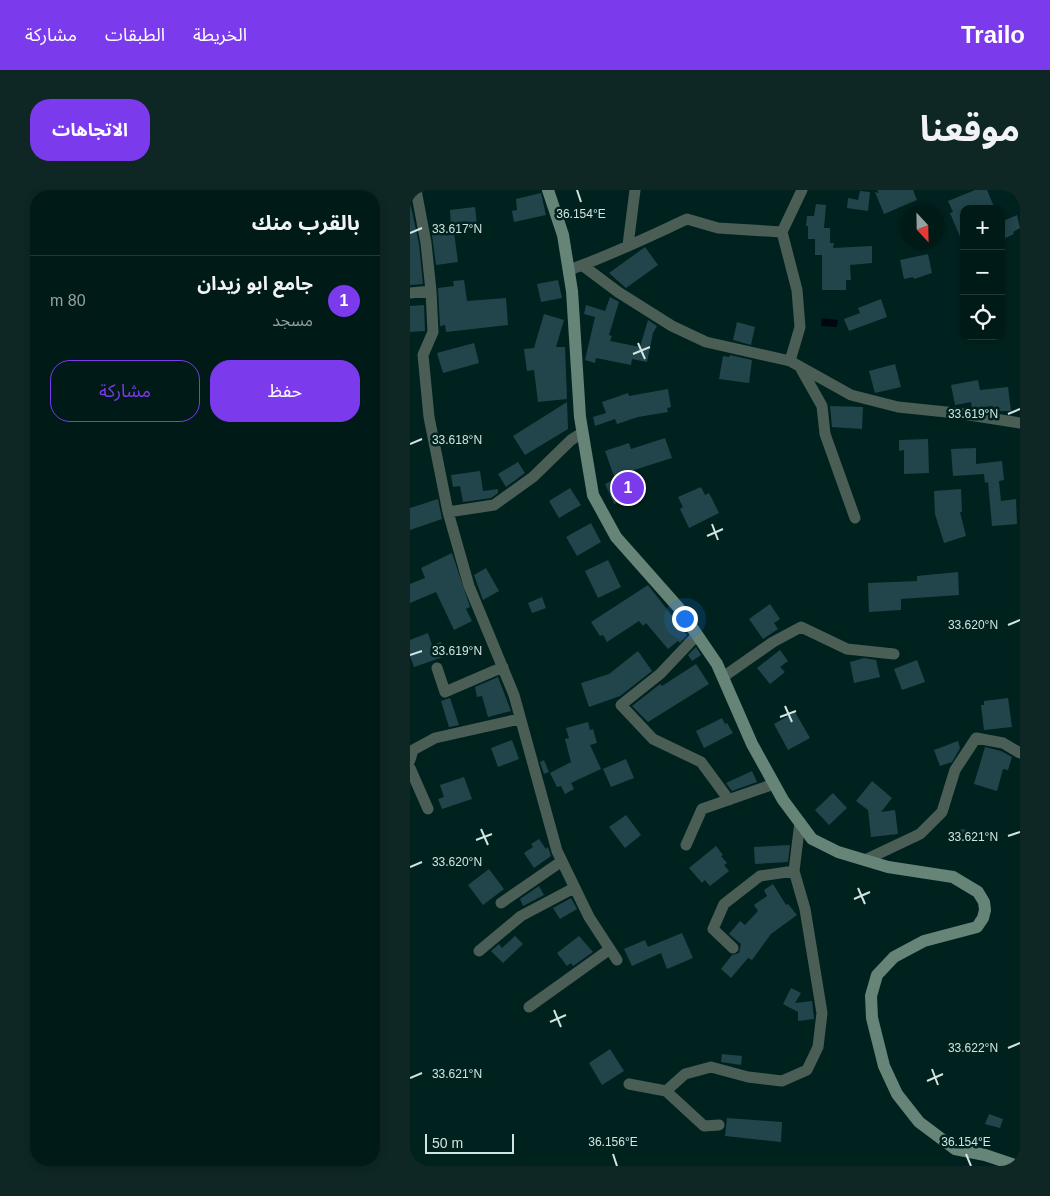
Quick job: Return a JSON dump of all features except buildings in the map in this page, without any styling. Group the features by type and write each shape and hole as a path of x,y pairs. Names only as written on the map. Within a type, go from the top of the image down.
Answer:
{"street":[{"path":"416,190 415,207 431,291 433,332 423,356 429,417 448,512 469,586 503,667 562,860 589,917 617,960"},
{"path":"546,190 563,235 572,291 582,433 593,495 612,528 678,607 717,664 752,744 774,784 812,839 838,852 888,867 953,877 978,892 984,902 984,918 977,927 924,941 894,957 877,975 871,996 872,1018 884,1066 897,1094 919,1122 955,1149 985,1155 1018,1166"},
{"path":"628,245 635,190"},
{"path":"802,190 782,232 797,290 800,327 794,363 822,406 825,434 855,518"},
{"path":"568,270 605,257 687,219 718,228 782,232"},
{"path":"582,265 618,292 672,326 706,342 794,363 851,395 898,407 956,413 1020,423"},
{"path":"410,293 431,291"},
{"path":"448,512 494,506 533,477 571,440 582,433"},
{"path":"723,678 773,642 801,626 847,649 894,654"},
{"path":"697,635 660,674 621,705 653,739 701,762 729,800"},
{"path":"438,668 445,692 503,667"},
{"path":"410,760 414,750 435,738 519,719"},
{"path":"865,860 920,834 942,812 956,770 976,738 1003,742 1020,753"},
{"path":"410,768 428,809"},
{"path":"686,845 702,809 774,784"},
{"path":"666,1091 686,1074 711,1067 748,1077 782,1081 807,1070 818,1047 822,1013 806,909 794,871 800,822"},
{"path":"502,902 562,860"},
{"path":"733,948 713,929 724,904 760,876 794,871"},
{"path":"479,951 521,916 574,888"},
{"path":"529,1007 610,949"},
{"path":"630,1084 666,1091 704,1126 719,1125"}],"shaded area":[{"path":"822,318 838,320 837,327 821,326"}],"place":[{"name":"جامع ابو زيدان","path":"628,488"}]}
